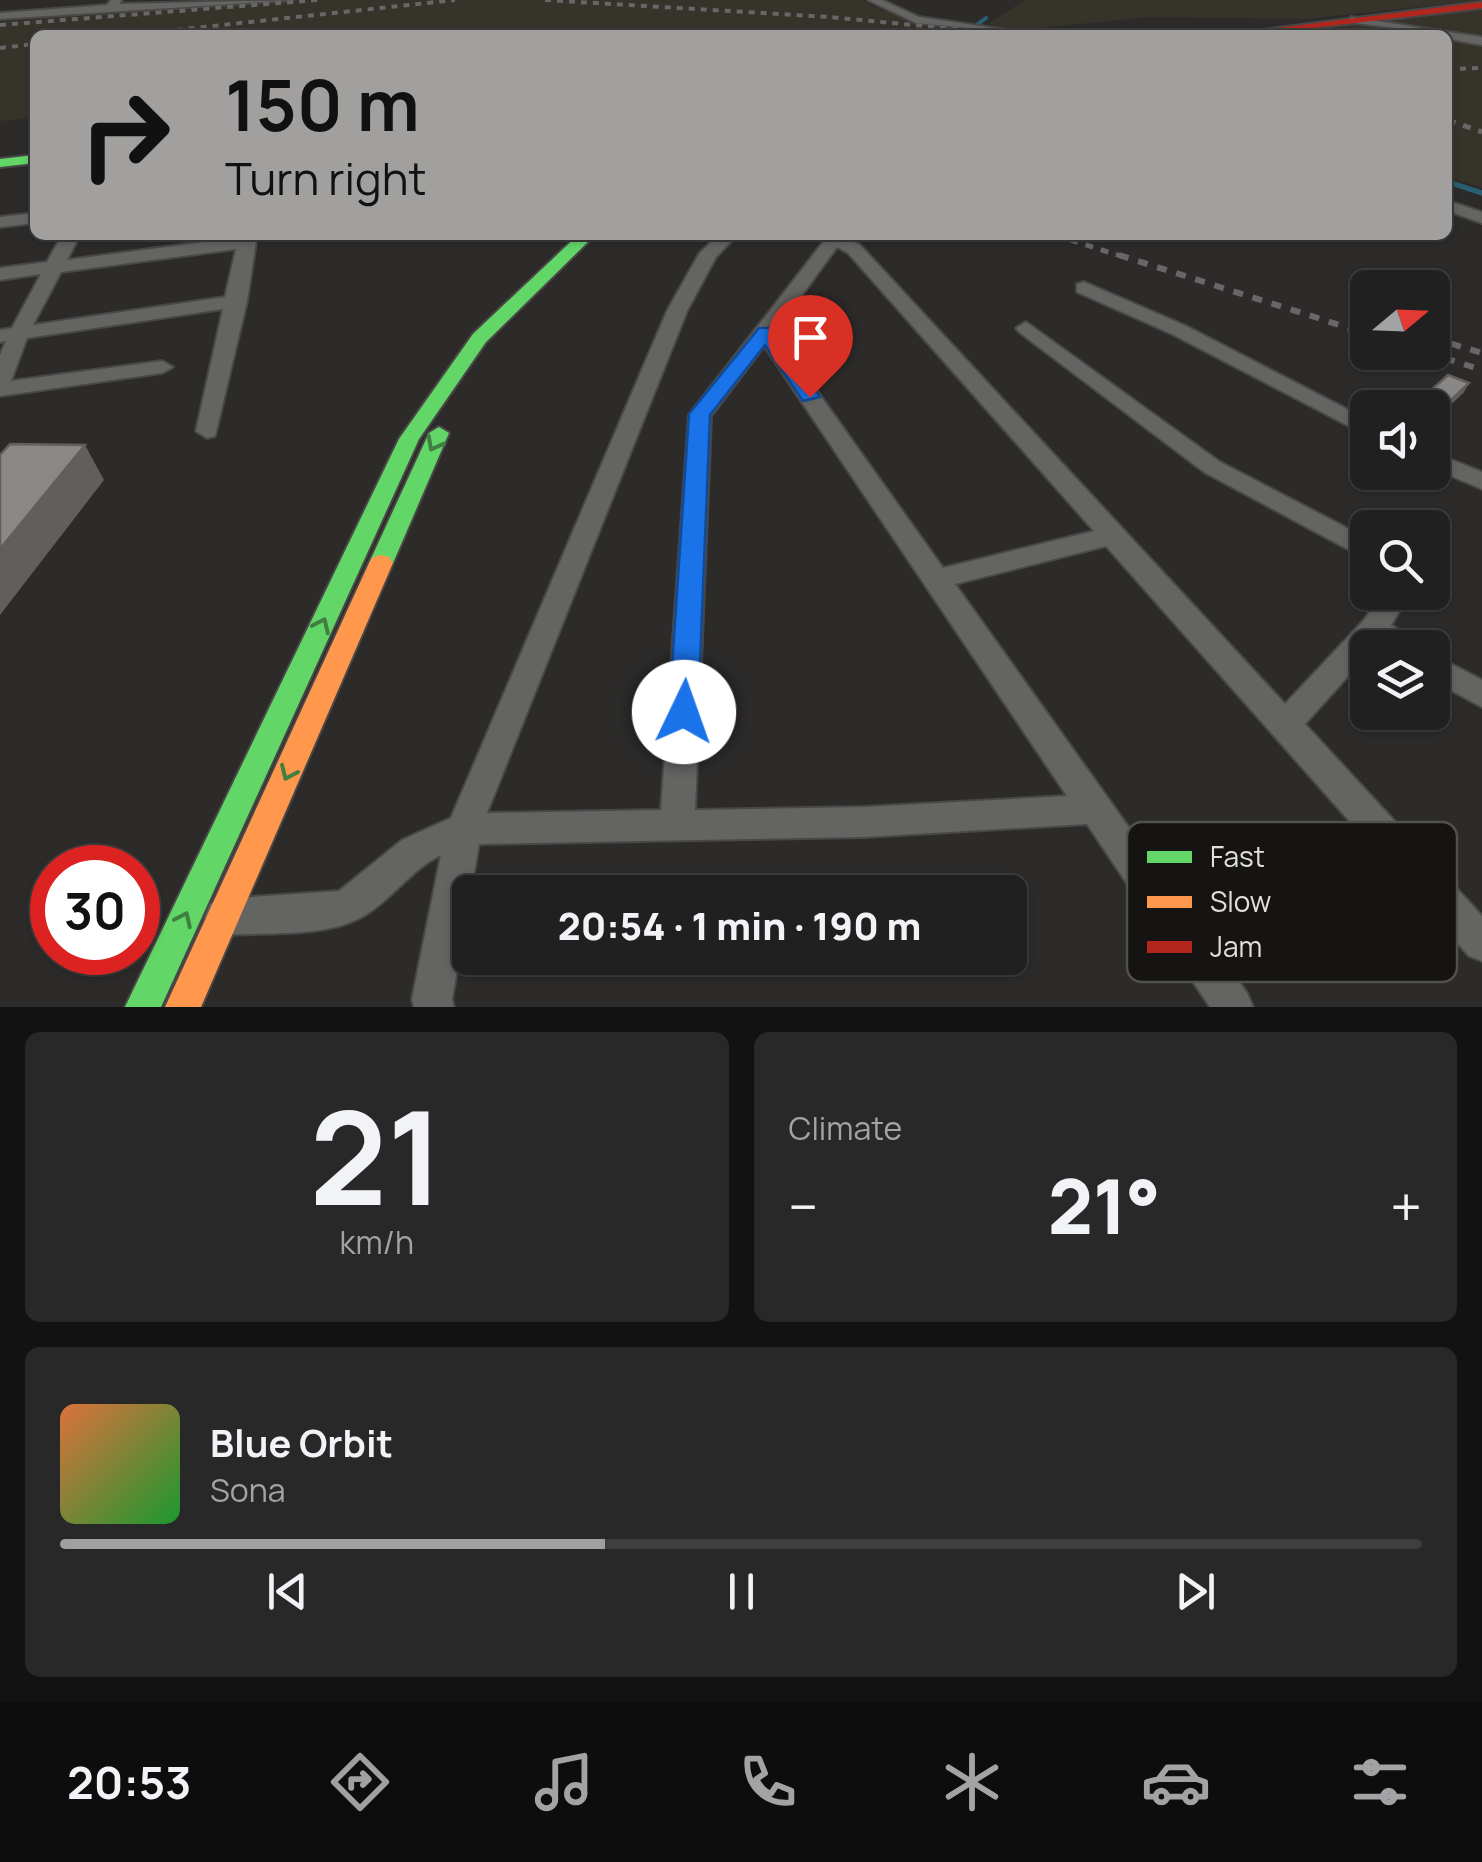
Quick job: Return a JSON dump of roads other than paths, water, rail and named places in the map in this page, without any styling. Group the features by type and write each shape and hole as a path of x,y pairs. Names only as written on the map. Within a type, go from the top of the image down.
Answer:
{"main road":[{"path":"1268,30 1482,6"},
{"path":"0,162 30,159"},
{"path":"143,1007 409,439 478,338 582,240"},
{"path":"183,1007 371,591 432,444 496,344 540,293 600,240"},
{"path":"339,590 371,591"},
{"path":"272,732 305,734"}],"street":[{"path":"0,16 113,4 288,0"},
{"path":"873,0 916,20 996,30"},
{"path":"1351,20 1416,30"},
{"path":"1452,35 1482,40"},
{"path":"1452,207 1482,218"},
{"path":"0,222 30,219"},
{"path":"68,240 10,335 0,386 162,367"},
{"path":"0,274 241,240"},
{"path":"208,431 248,240"},
{"path":"434,1007 432,999 464,829 677,311 708,254 723,240"},
{"path":"677,824 700,414 765,332 828,240"},
{"path":"836,240 854,249 1373,822"},
{"path":"1084,288 1179,330 1350,420"},
{"path":"10,335 238,301"},
{"path":"1026,328 1212,467 1350,541"},
{"path":"765,332 1127,858"},
{"path":"1450,468 1482,481"},
{"path":"936,579 1114,536"},
{"path":"1285,725 1386,610"},
{"path":"1450,675 1482,695"},
{"path":"223,918 337,909 351,904 414,851 464,829 864,822 1095,809"},
{"path":"1457,915 1482,943"},
{"path":"1209,982 1223,1004"}],"waterway":[{"path":"970,30 986,18"},
{"path":"1452,183 1482,193"}],"railway":[{"path":"0,25 318,0"},
{"path":"176,30 455,0"},
{"path":"545,0 829,17 966,30"},
{"path":"0,48 30,45"},
{"path":"1452,69 1482,68"},
{"path":"1452,121 1482,132"},
{"path":"1071,240 1127,258"},
{"path":"1119,255 1350,328"},
{"path":"1450,343 1482,353"},
{"path":"1450,360 1482,370"}]}
